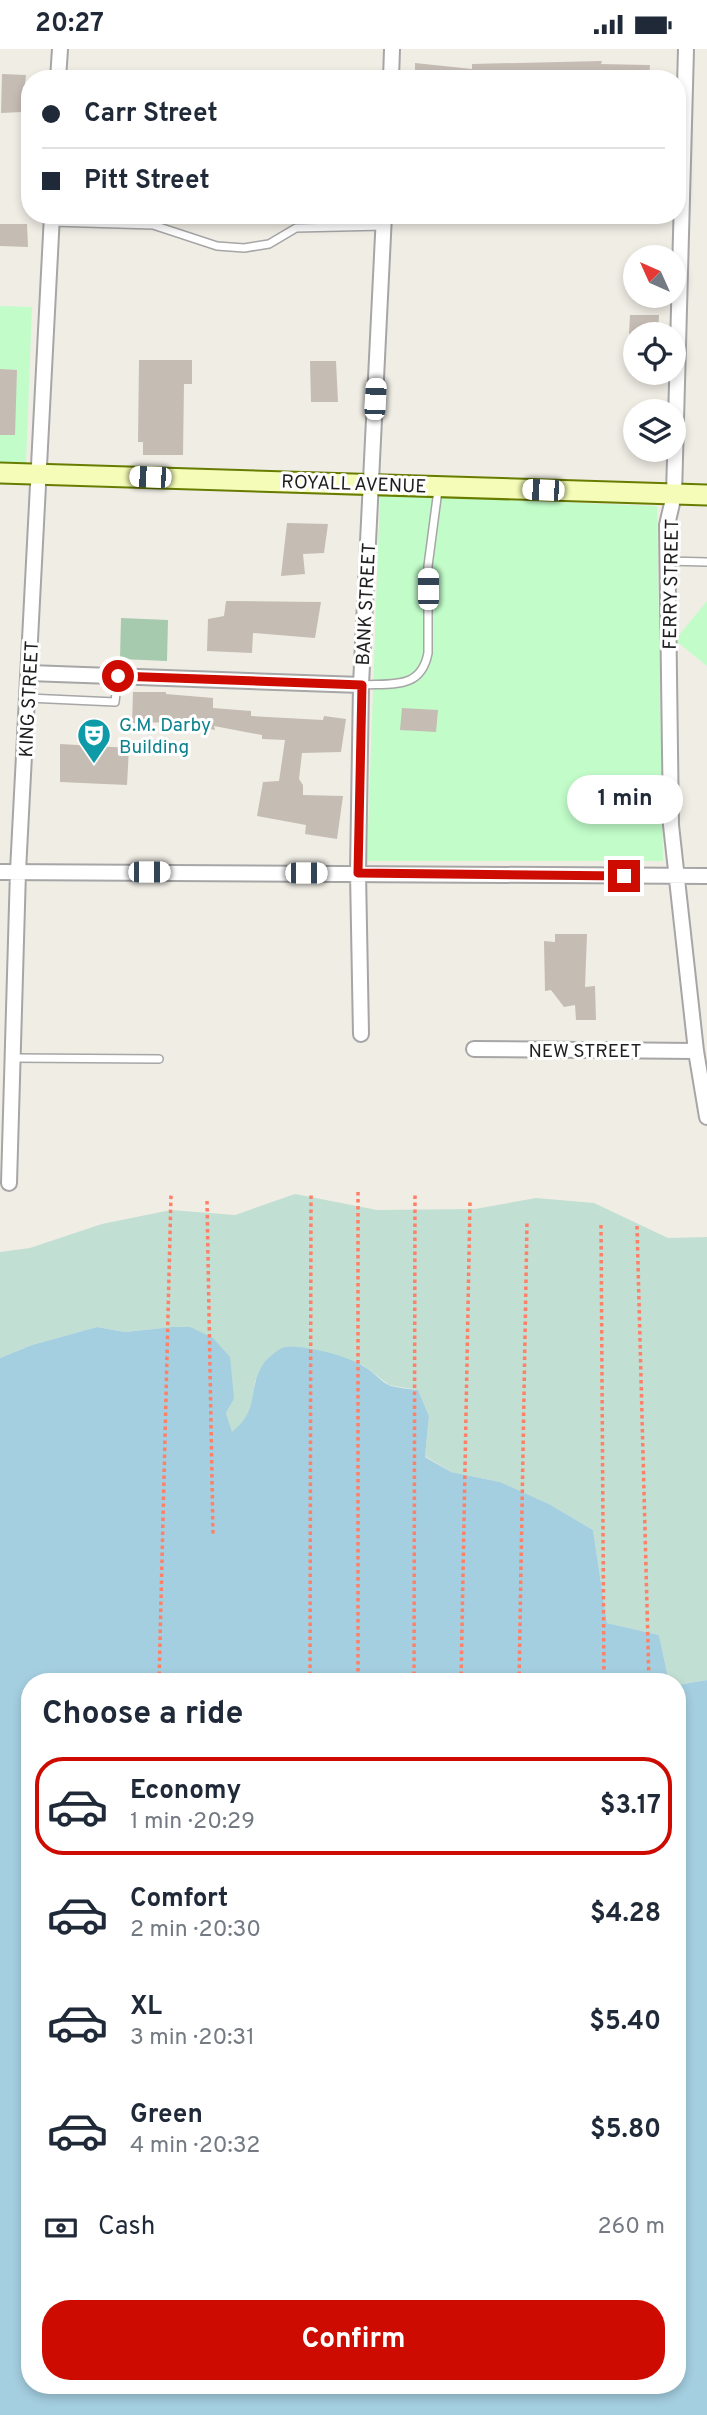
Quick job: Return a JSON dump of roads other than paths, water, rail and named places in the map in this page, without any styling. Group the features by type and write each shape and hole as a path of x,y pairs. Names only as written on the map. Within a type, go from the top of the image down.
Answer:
{"street":[{"path":"59,70 60,49"},
{"path":"391,70 392,49"},
{"name":"FERRY STREET","path":"686,83 687,49"},
{"name":"KING STREET","path":"9,1184 18,871 52,224"},
{"name":"BANK STREET","path":"361,1034 358,873 362,685 384,224"},
{"name":"FERRY STREET","path":"682,224 674,495 667,525 671,825 696,1051 707,1117"},
{"name":"ROYALL AVENUE","path":"0,473 707,495"},
{"path":"29,673 362,685"},
{"path":"0,871 707,876"},
{"name":"NEW STREET","path":"474,1049 696,1051"}],"lane":[{"path":"139,224 153,225 217,246 244,247 269,244 296,228 346,224"},
{"path":"362,685 403,683 421,674 426,663 428,566 439,485"},
{"path":"667,561 707,562"},
{"path":"28,698 115,702 118,676"},
{"path":"12,1058 159,1059"}],"water":[{"path":"97,1327 125,1332 190,1327 213,1338 230,1357 234,1399 226,1413 232,1432 241,1424 250,1408 262,1366 282,1348 300,1347 337,1355 358,1363 391,1386 418,1390 429,1416 425,1457 451,1472 500,1482 549,1504 593,1530 607,1623 659,1635 667,1673 21,1673 21,2394 686,2394 686,1684 707,1680 707,2415 0,2415 0,1358 32,1345"}],"place":[{"name":"G.M. Darby Building","path":"94,765"}]}
